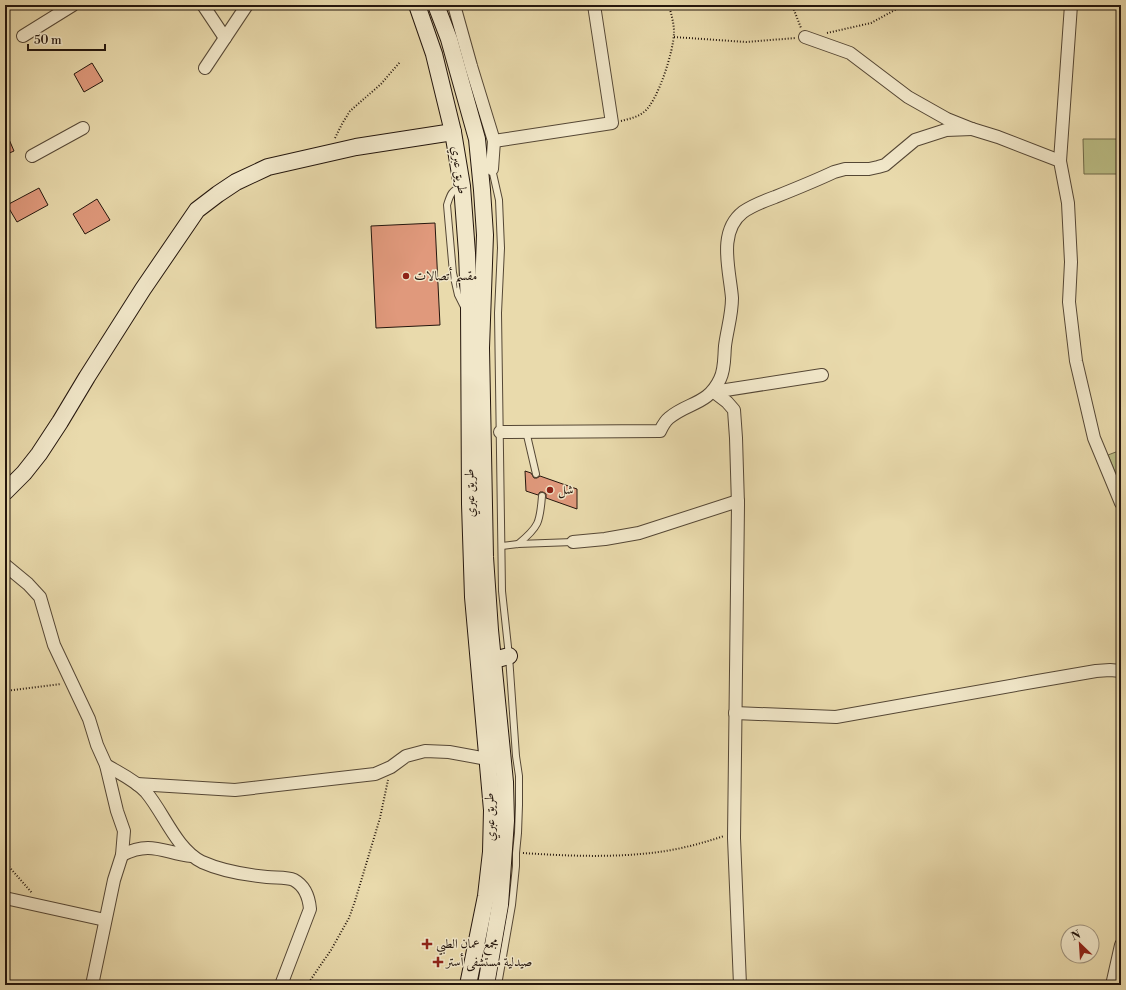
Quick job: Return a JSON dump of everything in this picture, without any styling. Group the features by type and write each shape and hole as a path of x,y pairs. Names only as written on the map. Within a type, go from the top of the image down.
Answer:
{"main road":[{"name":"طريق عبري","path":"436,5 449,39 476,139 482,190 485,235 481,348 485,557 490,630 501,658 506,821 500,905 486,985"},
{"name":"طريق عبري","path":"418,7 434,54 453,132 462,186 467,253 469,315 469,456 473,597 492,810 491,852 486,896 468,985"},
{"path":"418,7 444,63 452,68 457,66"},
{"path":"5,492 24,473 39,454 134,302 197,210 236,182 268,166 356,147 453,132"},
{"path":"462,186 470,187 476,194 485,235"}],"street":[{"path":"23,36 73,5"},
{"path":"203,5 225,38"},
{"path":"205,68 247,5"},
{"path":"454,5 494,141 492,170"},
{"path":"494,141 612,123 594,5"},
{"path":"1071,5 1060,161 1068,203 1071,262 1070,302 1076,361 1094,438 1121,503"},
{"path":"805,37 850,53 908,97 947,119 1060,161"},
{"path":"32,156 83,128"},
{"path":"500,432 660,430 667,419 703,400 713,392 721,378 724,366 725,346 731,314 732,299 727,256 728,235 734,222 742,213 756,204 834,172 845,169 869,169 885,165 915,140 929,134 946,130 972,129"},
{"path":"713,392 822,375"},
{"path":"713,392 727,402 734,410 736,438 738,501 734,834 740,985"},
{"path":"573,542 605,539 639,532 738,501"},
{"path":"5,565 40,597 54,645 89,719 97,745 106,765 117,811 124,831 122,855 114,880 92,985"},
{"path":"735,713 836,717 1089,673 1110,670 1121,672"},
{"path":"137,784 235,790 362,776 375,774 391,767 406,756 425,750 449,752 487,759"},
{"path":"106,765 137,784 146,793 172,832 192,856 203,863 222,869 294,880 305,891 309,899 310,909 281,985"},
{"path":"122,855 138,849 151,847 192,856"},
{"path":"5,898 106,920"},
{"path":"1112,985 1121,945"}],"lane":[{"path":"492,170 500,200 501,248 498,312 502,546 501,658 519,776 516,866 512,905 498,985"},
{"path":"526,431 536,474"},
{"path":"518,544 530,535 536,528 541,516 542,496"},
{"path":"502,546 573,542"}],"path":[{"path":"612,123 633,118 643,113 650,106 657,94 674,37 673,20 669,5"},
{"path":"790,5 794,10 805,37"},
{"path":"674,37 746,42 805,37 871,23 904,5"},
{"path":"323,154 333,142 350,111 381,84 400,62"},
{"path":"5,691 73,683"},
{"path":"307,985 331,950 349,918 380,818 391,767"},
{"path":"516,853 595,856 659,852 695,845 734,834"},
{"path":"5,862 44,906"}],"green space":[{"path":"1083,139 1121,139 1121,174 1084,174"},
{"path":"1121,450 1121,487 1108,455"}],"building":[{"path":"92,63 103,81 84,92 74,74"},
{"path":"5,130 14,151 5,155"},
{"path":"39,188 48,205 17,222 7,205"},
{"path":"97,199 110,220 85,234 73,214"},
{"name":"مقسم أتصالات","path":"435,223 440,325 376,328 371,226"},
{"path":"525,471 531,473 534,478 540,476 577,489 577,509 546,498 546,494 543,492 540,492 538,495 526,491"}],"place":[{"name":"مقسم أتصالات","path":"406,276"},
{"name":"شل","path":"550,490"},
{"name":"مجمع عمان الطبي","path":"427,944"},
{"name":"صيدلية مستشفى أستر","path":"438,962"}]}
